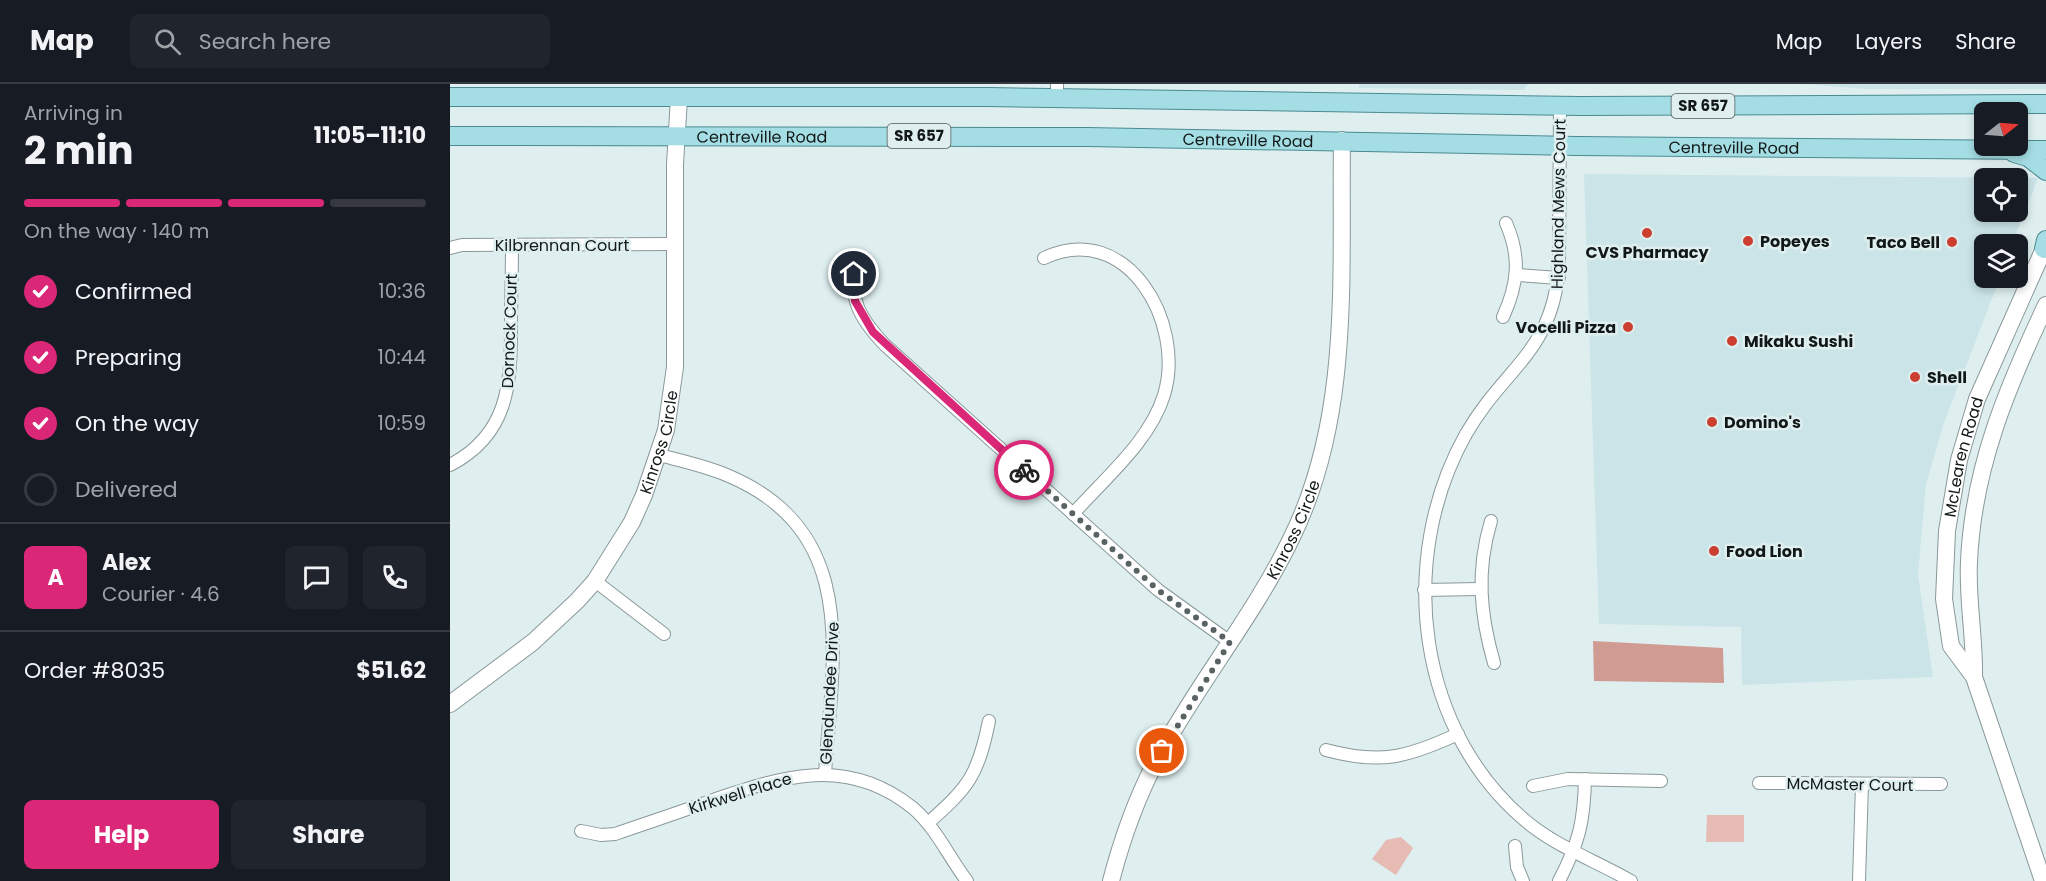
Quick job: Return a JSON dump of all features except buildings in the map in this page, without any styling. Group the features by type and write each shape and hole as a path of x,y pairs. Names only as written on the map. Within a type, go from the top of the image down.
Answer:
{"main road":[{"name":"SR 657","path":"450,97 679,91 1051,91 1560,106 2046,104"},
{"name":"Centreville Road","path":"450,136 1342,140 1558,145 1974,149"},
{"name":"Centreville Road","path":"2028,150 2046,150"},
{"path":"2024,156 2046,171"}],"street":[{"name":"Kinross Circle","path":"450,704 533,642 595,581 632,522 659,454 672,397 675,367 679,91"},
{"name":"Highland Mews Court","path":"1560,106 1559,278 1552,310 1538,342 1483,409 1451,465 1431,524 1424,590 1431,654 1439,686 1458,734 1479,767 1520,814 1550,839 1631,881"},
{"name":"Kinross Circle","path":"1111,881 1131,817 1145,783 1174,731 1277,566 1293,536 1314,480 1329,421 1340,327 1342,140"},
{"path":"1503,317 1518,275 1515,249 1506,223"},
{"name":"Kilbrennan Court","path":"450,248 462,245 675,244"},
{"name":"McLearen Road","path":"2043,881 1974,677 1951,646 1944,599 1947,531 1959,460 1977,399 2045,244"},
{"name":"Dornock Court","path":"450,465 479,444 499,418 505,402 511,369 512,245"},
{"path":"1044,258 1082,248 1100,251 1120,263 1137,277 1155,302 1169,347 1166,386 1152,424 1073,514"},
{"path":"859,261 852,288 855,301 873,332 1158,590 1230,642"},
{"path":"1518,275 1559,278"},
{"name":"McLearen Road","path":"1974,677 1975,642 1970,604 1969,563 1983,466 2000,408 2046,305"},
{"name":"Glendundee Drive","path":"659,454 728,476 754,489 790,519 816,557 829,592 834,628 825,774"},
{"path":"1491,521 1482,557 1480,589 1484,624 1494,663"},
{"path":"595,581 664,634"},
{"path":"1424,590 1480,589"},
{"path":"928,823 968,784 982,752 989,721"},
{"path":"1326,750 1358,759 1393,757 1424,750 1458,734"},
{"name":"Kirkwell Place","path":"580,831 601,835 615,834 779,778 825,774 872,785 902,801 928,823 967,881"},
{"path":"1533,786 1557,779 1662,781"},
{"path":"1559,881 1574,852 1584,820 1585,779"},
{"name":"McMaster Court","path":"1759,783 1941,784"},
{"path":"1859,881 1862,784"},
{"path":"1515,846 1517,867 1522,881"}],"shaded area":[{"path":"1359,84 1528,84 1524,90 1359,88"},
{"path":"1805,84 2046,84 2046,89 1865,89"},
{"path":"1584,174 1974,177 1974,222 2021,222 2016,234 1974,234 1974,288 1996,288 1944,423 1926,484 1918,575 1933,677 1742,685 1741,627 1599,624"},
{"path":"2028,178 2038,178 2028,203"},
{"path":"1593,641 1723,648 1724,683 1594,681"},
{"path":"1707,815 1744,815 1744,842 1706,842"},
{"path":"1401,837 1413,848 1396,875 1372,859 1386,840"}],"way so far":[{"path":"1024,470 1158,590 1230,642 1162,751"}],"place":[{"name":"CVS Pharmacy","path":"1647,233"},
{"name":"Popeyes","path":"1748,241"},
{"name":"Taco Bell","path":"1952,242"},
{"name":"Vocelli Pizza","path":"1628,327"},
{"name":"Mikaku Sushi","path":"1732,341"},
{"name":"Shell","path":"1915,377"},
{"name":"Domino's","path":"1712,422"},
{"name":"Food Lion","path":"1714,551"}],"route":[{"path":"854,274 852,288 855,301 859,313 873,332 1024,470"}]}
